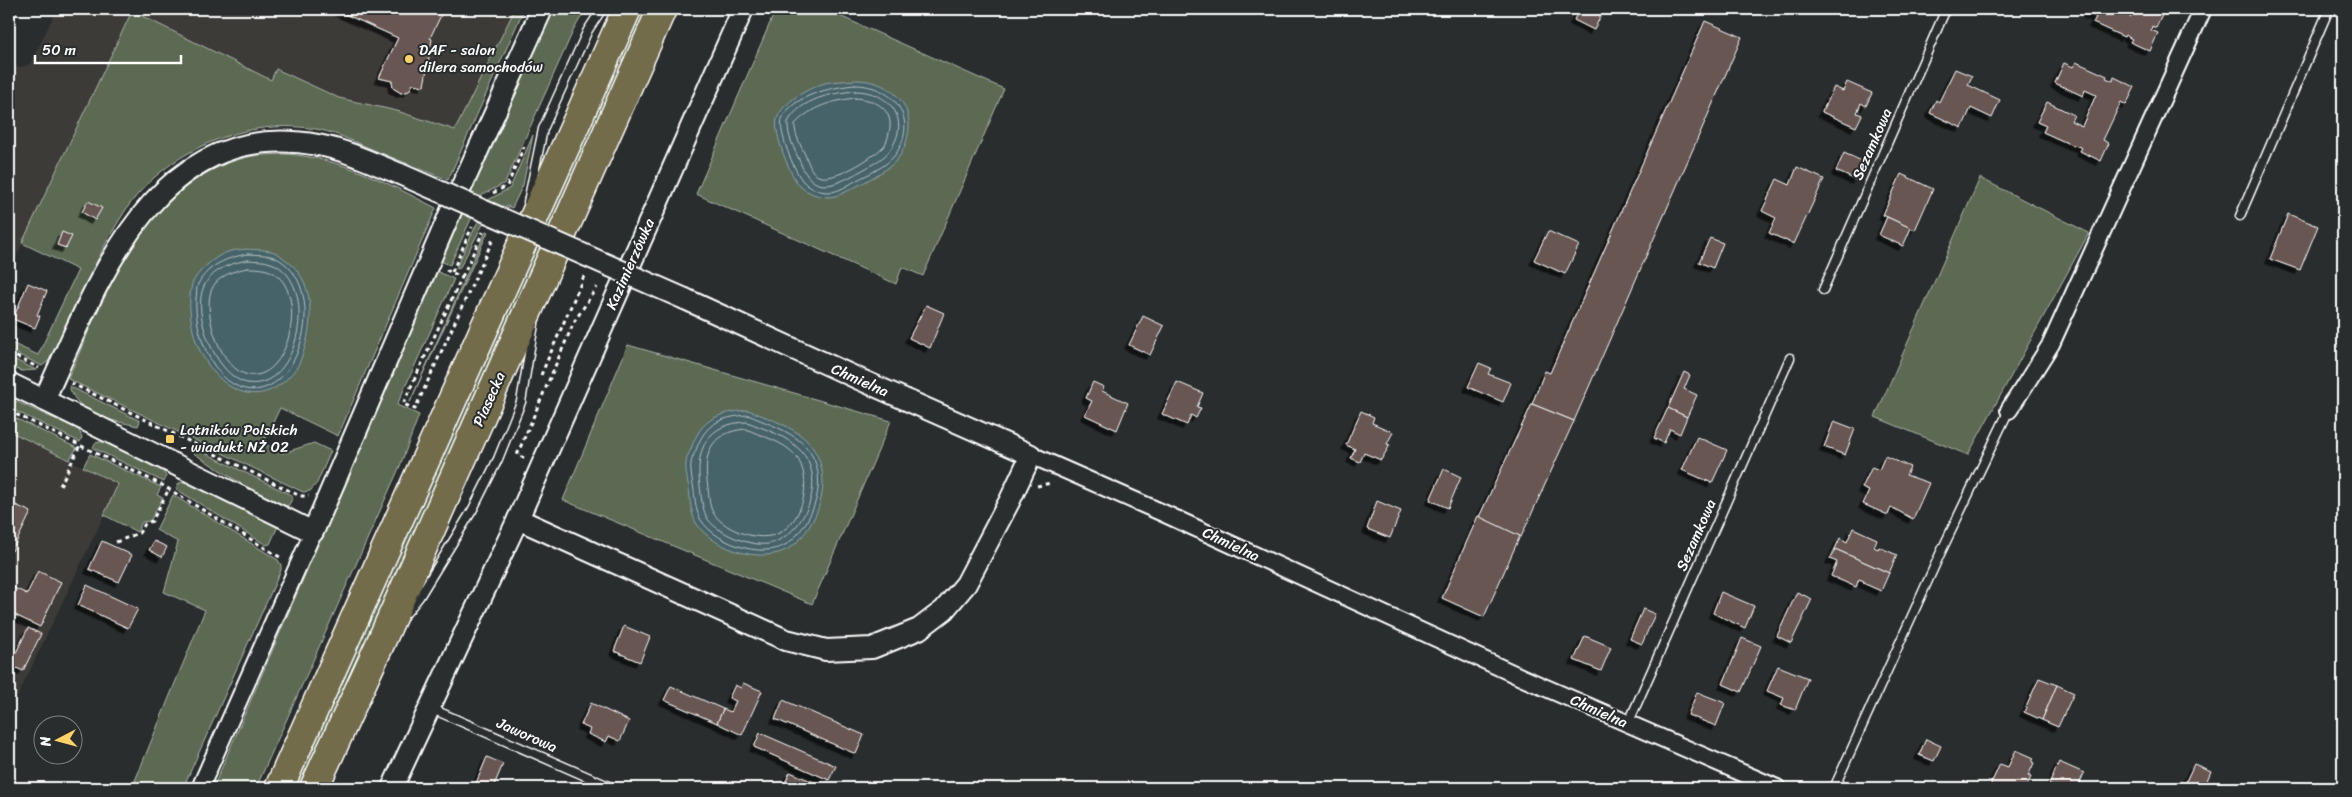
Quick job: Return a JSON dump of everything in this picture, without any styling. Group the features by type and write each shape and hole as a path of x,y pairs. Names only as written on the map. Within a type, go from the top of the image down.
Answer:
{"highway":[{"path":"279,788 627,9"},
{"name":"Piasecka","path":"314,788 380,644 662,9"}],"street":[{"path":"200,788 313,532 460,190 542,9"},
{"name":"Kazimierzówka","path":"392,788 518,519 743,9"},
{"path":"2009,410 2051,344 2203,9"},
{"name":"Chmielna","path":"44,400 125,236 156,196 191,168 213,156 251,145 296,142 318,145 347,152 400,174 685,299 859,379 1163,513 1628,724 1774,788"},
{"path":"9,383 313,532"},
{"path":"518,519 786,640 826,650 872,648 919,628 944,610 966,584 1010,500 1030,455"}],"lane":[{"path":"518,251 543,129 588,30 602,9"},
{"name":"Sezamkowa","path":"1823,290 1946,9"},
{"path":"2240,216 2329,9"},
{"name":"Sezamkowa","path":"1628,724 1790,358"},
{"path":"1834,788 1940,554 2009,410"},
{"name":"Jaworowa","path":"430,708 613,788"}],"path":[{"path":"462,277 452,272 474,222"},
{"path":"485,227 403,404 415,409 497,232"},
{"path":"574,322 566,318 585,275"},
{"path":"517,455 574,322 598,286"},
{"path":"9,353 300,496 307,497 313,494"},
{"path":"9,411 169,489 283,559 285,563"},
{"path":"60,486 80,445"},
{"path":"116,542 139,533 145,524 152,521 169,489"}],"shaded area":[{"path":"57,9 515,9 455,131 397,111 339,98 277,69 272,80 132,12 9,272 9,63 19,68 30,64"},
{"path":"9,431 119,484 9,714"}],"green space":[{"path":"515,9 524,9 448,180 341,136 321,130 293,127 265,128 238,133 211,142 163,170 142,189 125,211 96,263 56,355 42,366 9,350 9,342 38,355 78,270 22,243 132,11 271,80 276,69 339,98 397,111 455,130"},
{"path":"552,9 586,9 574,29 505,183 482,195 450,265 440,261"},
{"path":"641,9 647,9 302,788 295,788"},
{"path":"776,9 824,9 1004,89 923,276 902,267 896,284 696,194"},
{"path":"533,135 523,185 512,208 507,206 483,224 459,269 456,268 488,200 510,188"},
{"path":"286,154 306,156 345,166 382,181 436,208 338,436 280,408 263,443 283,453 314,443 331,451 317,483 310,491 303,492 68,379 97,312 114,279 133,246 155,217 180,192 210,171 244,158 259,155"},
{"path":"1980,178 2089,233 1968,455 1875,417"},
{"path":"486,231 488,232 410,402"},
{"path":"436,271 454,279 397,405 419,415 400,466 256,788 213,788"},
{"path":"628,345 891,421 812,604 563,500"},
{"path":"9,357 36,370 22,371 9,367"},
{"path":"69,386 140,421 138,426 107,419 88,410 73,396"},
{"path":"9,398 78,428 82,437 80,442 9,408"},
{"path":"9,415 77,448 69,460 9,431"},
{"path":"106,441 161,468 166,476 164,482 93,448 95,443"},
{"path":"193,447 291,495 293,498 288,506 251,490 190,451"},
{"path":"90,454 161,487 157,495 163,498 150,521 142,522 137,532 104,515 118,484 83,467"},
{"path":"188,481 278,526 270,544 266,545 176,489 179,483"},
{"path":"173,495 278,560 281,570 183,788 132,788 205,610 164,592 178,542 156,530"}],"water":[{"path":"855,80 884,86 895,94 903,104 908,115 909,128 906,142 896,161 869,180 836,196 827,197 813,194 800,186 792,173 783,154 776,125 777,119 790,101 811,88 836,81"},
{"path":"247,249 267,250 276,253 295,268 307,289 310,313 307,338 297,367 283,382 269,391 255,394 241,392 228,385 205,360 195,338 190,306 192,284 201,270 215,258 225,253"},
{"path":"748,410 781,423 799,434 811,446 819,459 822,473 823,488 820,504 806,531 796,543 785,550 772,554 743,553 716,541 704,533 696,523 691,506 686,461 700,430 719,415"}],"building":[{"path":"9,9 18,9 9,28"},
{"name":"DAF - salon dilera samochodów","path":"334,9 444,9 430,38 432,39 424,86 413,84 409,91 401,93 393,88 392,81 379,78 398,38"},
{"path":"1579,9 1604,9 1594,30 1574,20"},
{"path":"2089,9 2122,9 2121,12 2131,17 2135,9 2165,9 2156,28 2152,26 2151,30 2158,33 2150,51 2130,42 2132,39 2125,35 2124,37 2093,23 2096,17 2087,13"},
{"path":"1705,21 1742,37 1574,421 1532,404 1545,371 1550,373"},
{"path":"2076,62 2107,76 2106,78 2113,81 2114,77 2135,87 2126,105 2121,102 2103,140 2109,143 2101,161 2080,151 2082,148 2043,132 2046,126 2037,122 2047,102 2074,115 2071,121 2082,126 2096,95 2085,90 2083,96 2055,83 2064,63 2073,67"},
{"path":"1955,69 1972,76 1968,85 2000,100 1992,118 1971,108 1962,128 1930,113 1936,100 1939,102"},
{"path":"1847,82 1872,93 1866,106 1861,103 1857,113 1862,115 1856,127 1822,112 1834,87 1843,91"},
{"path":"1844,153 1864,162 1856,180 1836,171"},
{"path":"1797,167 1824,179 1794,244 1769,233 1776,218 1762,211 1777,179 1790,185"},
{"path":"1901,174 1933,189 1915,230 1883,215"},
{"path":"88,201 102,208 95,220 82,212"},
{"path":"2288,214 2318,226 2300,270 2270,259"},
{"path":"1887,217 1911,228 1903,246 1879,235"},
{"path":"1548,231 1579,245 1565,274 1534,260"},
{"path":"62,232 72,236 66,248 57,245"},
{"path":"1710,238 1723,243 1713,268 1699,262"},
{"path":"28,283 47,291 37,315 40,316 35,328 13,319"},
{"path":"926,305 944,313 930,348 909,338"},
{"path":"1143,316 1164,326 1150,355 1129,345"},
{"path":"1479,363 1491,368 1488,374 1511,383 1503,402 1468,387"},
{"path":"1684,372 1690,375 1684,389 1697,395 1687,417 1668,408"},
{"path":"1093,382 1104,387 1102,391 1128,403 1117,430 1085,415 1092,401 1086,398"},
{"path":"1177,382 1203,393 1197,407 1201,408 1196,418 1191,415 1187,425 1162,414"},
{"path":"1532,404 1574,421 1521,537 1479,517"},
{"path":"1668,408 1687,417 1680,434 1670,429 1664,443 1654,438"},
{"path":"1361,411 1374,417 1372,423 1393,432 1387,444 1390,445 1381,460 1364,453 1360,462 1351,458 1355,449 1346,445"},
{"path":"1834,421 1855,429 1845,455 1824,447"},
{"path":"1697,437 1727,450 1712,483 1682,470"},
{"path":"1885,456 1910,467 1906,475 1929,483 1913,519 1891,507 1888,515 1863,504 1869,491 1862,488 1872,467 1879,470"},
{"path":"1444,469 1461,477 1448,508 1430,500"},
{"path":"1377,501 1401,511 1390,538 1367,529"},
{"path":"9,502 31,512 12,551 9,550"},
{"path":"1478,516 1520,536 1484,617 1442,598"},
{"path":"1853,528 1877,539 1874,547 1878,549 1879,547 1897,555 1889,573 1835,549 1840,538 1847,542"},
{"path":"102,541 132,555 119,582 89,569"},
{"path":"154,541 167,547 162,557 149,550"},
{"path":"1835,549 1889,573 1881,591 1863,583 1864,581 1859,579 1856,587 1831,576 1837,562 1830,559"},
{"path":"38,571 61,582 40,627 9,612 10,586 27,594"},
{"path":"87,585 138,609 128,628 78,605"},
{"path":"1721,592 1754,606 1745,628 1713,613"},
{"path":"1797,592 1812,599 1791,643 1777,636"},
{"path":"1643,609 1655,614 1642,644 1630,639"},
{"path":"624,626 650,637 640,662 614,651"},
{"path":"28,628 41,634 23,671 10,665"},
{"path":"1585,636 1611,647 1601,671 1574,660"},
{"path":"1742,638 1761,646 1741,692 1723,684"},
{"path":"1778,666 1808,678 1795,710 1781,705 1784,698 1767,691"},
{"path":"2039,678 2057,685 2042,720 2024,712"},
{"path":"743,683 762,691 742,735 717,723 723,709 731,712 736,701 729,698 735,685 741,688"},
{"path":"2057,685 2074,693 2058,727 2042,720"},
{"path":"671,686 723,709 717,723 664,700"},
{"path":"1697,692 1725,703 1716,726 1688,715"},
{"path":"783,700 864,735 856,754 775,719"},
{"path":"591,703 629,721 620,741 609,736 606,742 588,734 590,729 581,725"},
{"path":"760,733 836,766 829,780 754,747"},
{"path":"1926,739 1941,746 1934,761 1919,755"},
{"path":"2016,750 2034,758 2032,762 2034,763 2028,776 2031,777 2026,788 1989,788 2000,764 2008,767"},
{"path":"487,757 503,764 493,788 474,788"},
{"path":"2059,762 2084,773 2078,788 2057,788 2049,785"},
{"path":"2194,764 2211,771 2204,788 2183,788"},
{"path":"790,772 827,788 783,788"}],"place":[{"name":"DAF - salon dilera samochodów","path":"409,59"},
{"name":"Lotników Polskich - wiadukt NŻ 02","path":"170,439"}]}
